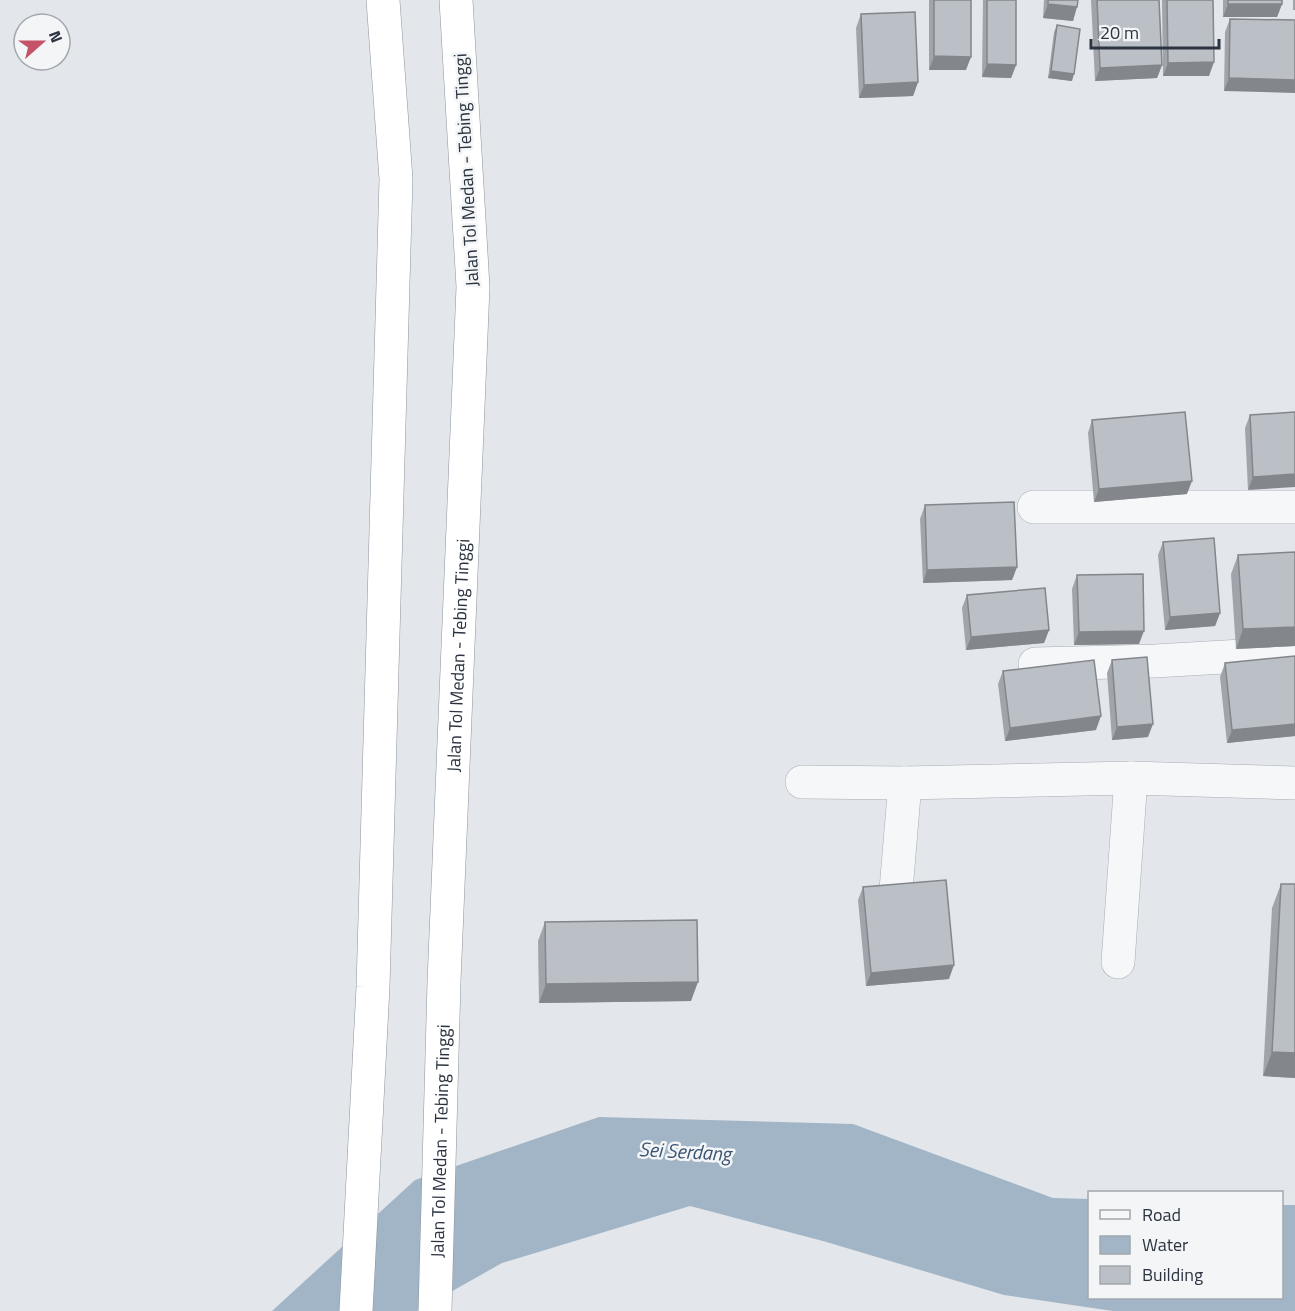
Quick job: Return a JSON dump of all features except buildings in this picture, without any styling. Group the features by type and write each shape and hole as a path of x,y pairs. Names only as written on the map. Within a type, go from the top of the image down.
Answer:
{"highway":[{"path":"356,1311 373,987 396,179 383,0"},
{"name":"Jalan Tol Medan - Tebing Tinggi","path":"435,1311 444,982 473,287 456,0"}],"street":[{"path":"1034,507 1295,507"},
{"path":"1035,664 1155,661 1295,653"},
{"path":"1118,962 1131,778"},
{"path":"802,782 905,783 1131,778 1295,783"},
{"path":"896,890 905,783"}],"water":[{"name":"Sei Serdang","path":"599,1117 853,1124 1053,1198 1088,1199 1088,1299 1283,1299 1283,1205 1295,1205 1295,1311 1113,1311 1004,1295 823,1241 690,1206 502,1263 417,1311 272,1311 415,1180"}]}
